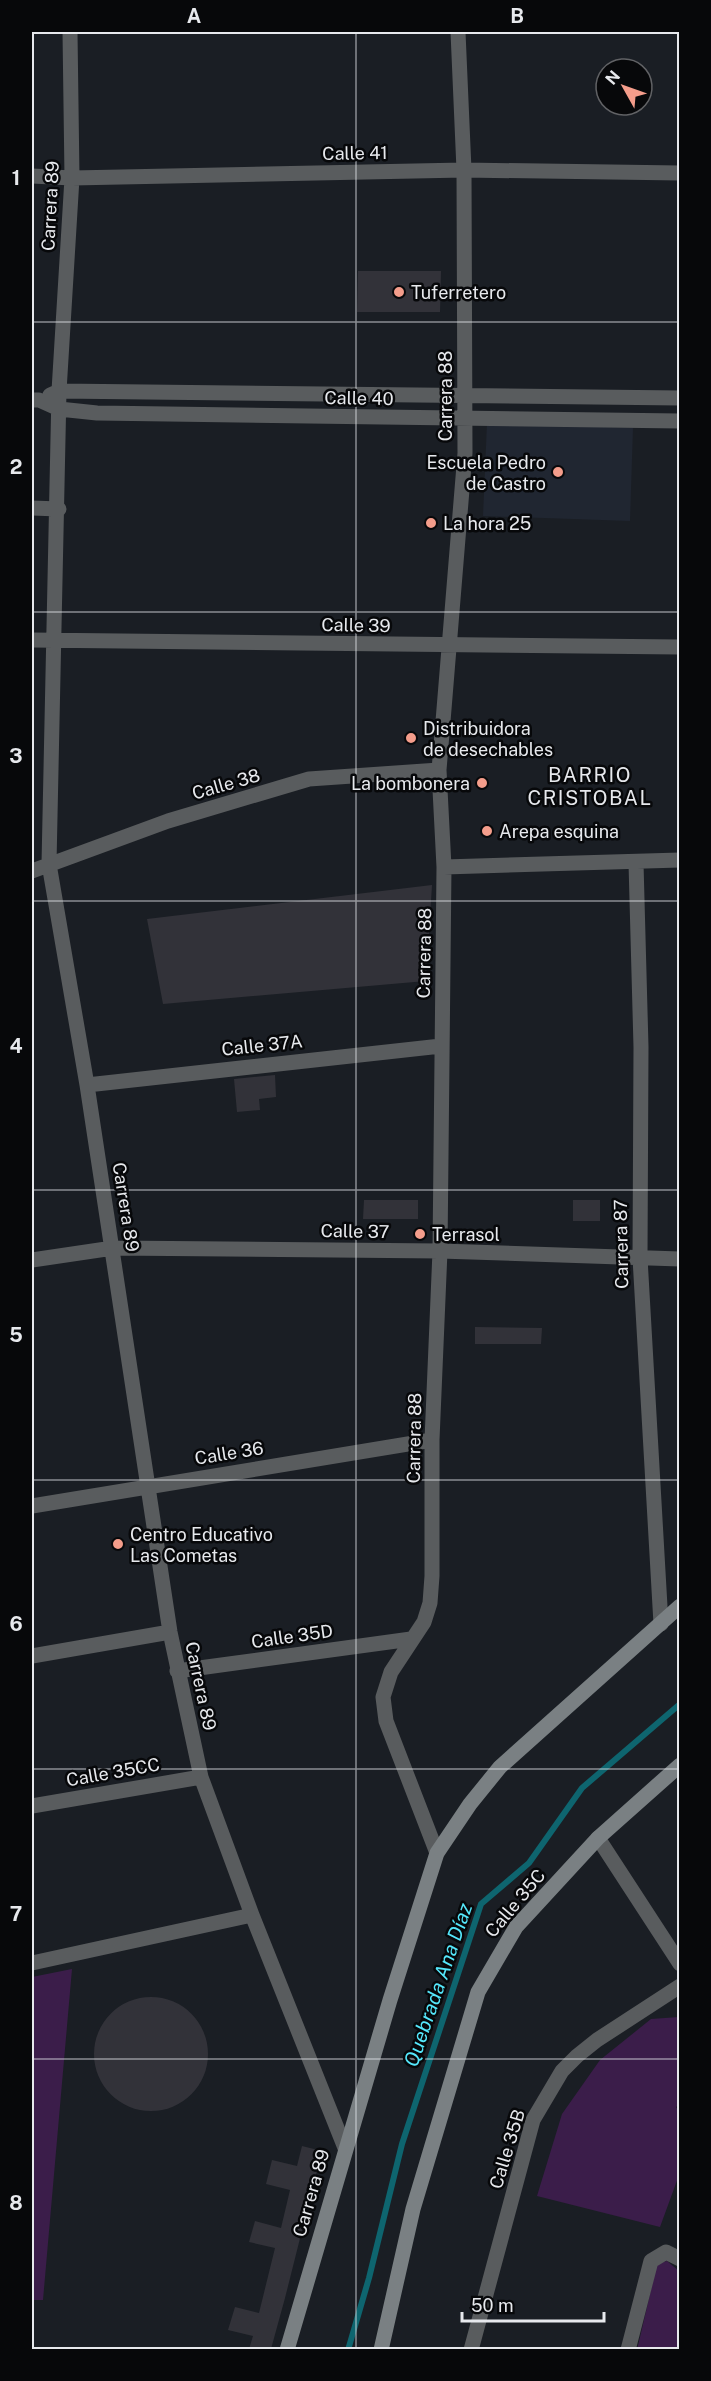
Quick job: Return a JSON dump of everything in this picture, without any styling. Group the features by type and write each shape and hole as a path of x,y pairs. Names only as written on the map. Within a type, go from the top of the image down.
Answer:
{"street":[{"name":"Carrera 89","path":"70,32 72,178 59,391 59,509 50,864 113,1248 170,1632 201,1777 252,1915 345,2148 287,2349"},
{"name":"Carrera 88","path":"438,1853 386,1720 383,1697 391,1672 424,1622 430,1603 432,1440 440,1251 444,867 439,770 465,453 464,170 458,32"},
{"name":"Calle 41","path":"32,176 72,178 464,170 680,172"},
{"name":"Calle 40","path":"35,400 59,391 680,398"},
{"name":"Calle 40","path":"35,400 59,409 97,413 465,420 680,421"},
{"path":"32,508 59,509"},
{"name":"Calle 39","path":"32,640 680,647"},
{"name":"Calle 38","path":"32,871 168,821 309,780 439,770"},
{"path":"444,867 680,860"},
{"name":"Carrera 87","path":"636,863 641,1047 640,1258 661,1624"},
{"name":"Calle 37A","path":"87,1084 441,1046"},
{"name":"Calle 37","path":"32,1260 113,1248 440,1251 680,1259"},
{"name":"Calle 36","path":"32,1506 432,1440"},
{"path":"345,2148 438,1853 470,1804 500,1767 680,1606"},
{"path":"32,1656 170,1632"},
{"name":"Calle 35D","path":"177,1671 411,1640"},
{"name":"Calle 35C","path":"381,2349 413,2209 478,1992 516,1927 598,1838 680,1765"},
{"name":"Calle 35CC","path":"32,1806 201,1777"},
{"path":"598,1838 680,1964"},
{"path":"32,1963 252,1915"},
{"name":"Calle 35B","path":"471,2349 533,2120 562,2071 577,2056 597,2040 680,1986"},
{"path":"628,2349 651,2261 666,2252 680,2259"}],"shaded area":[{"name":"Escuela Pedro de Castro","path":"487,423 633,428 630,521 483,516"},
{"path":"72,1969 43,2300 32,2300 32,1977"},
{"path":"679,2017 680,2104 676,2107 679,2112 679,2175 660,2227 537,2196 562,2114 600,2060 651,2019"},
{"path":"667,2261 679,2271 679,2349 637,2350 657,2264"}],"building":[{"name":"Tuferretero","path":"358,271 441,271 440,312 357,312"},
{"path":"432,885 426,981 163,1004 147,919"},
{"path":"275,1075 276,1097 259,1099 260,1110 237,1112 234,1079"},
{"path":"364,1200 418,1200 418,1219 363,1219"},
{"path":"573,1200 600,1200 600,1221 573,1221"},
{"path":"475,1327 542,1328 541,1344 475,1344"},
{"path":"151,1997 173,2002 191,2014 203,2032 208,2054 203,2076 191,2094 173,2106 151,2111 129,2106 111,2094 99,2076 94,2054 99,2032 111,2014 129,2002"},
{"path":"302,2146 322,2151 285,2298 271,2349 249,2349 253,2336 228,2330 235,2307 259,2313 275,2248 249,2242 255,2221 281,2228 290,2190 266,2184 272,2160 297,2166"}],"waterway":[{"name":"Quebrada Ana Díaz","path":"348,2350 369,2278 402,2144 481,1904 529,1863 582,1788 680,1704"}],"place":[{"name":"Tuferretero","path":"399,292"},
{"name":"Escuela Pedro de Castro","path":"558,472"},
{"name":"La hora 25","path":"431,523"},
{"name":"Distribuidora de desechables","path":"411,738"},
{"name":"La bombonera","path":"482,783"},
{"name":"Arepa esquina","path":"487,831"},
{"name":"Terrasol","path":"420,1234"},
{"name":"Centro Educativo Las Cometas","path":"118,1544"}],"district":[{"name":"BARRIO CRISTOBAL","path":"590,786"}]}
